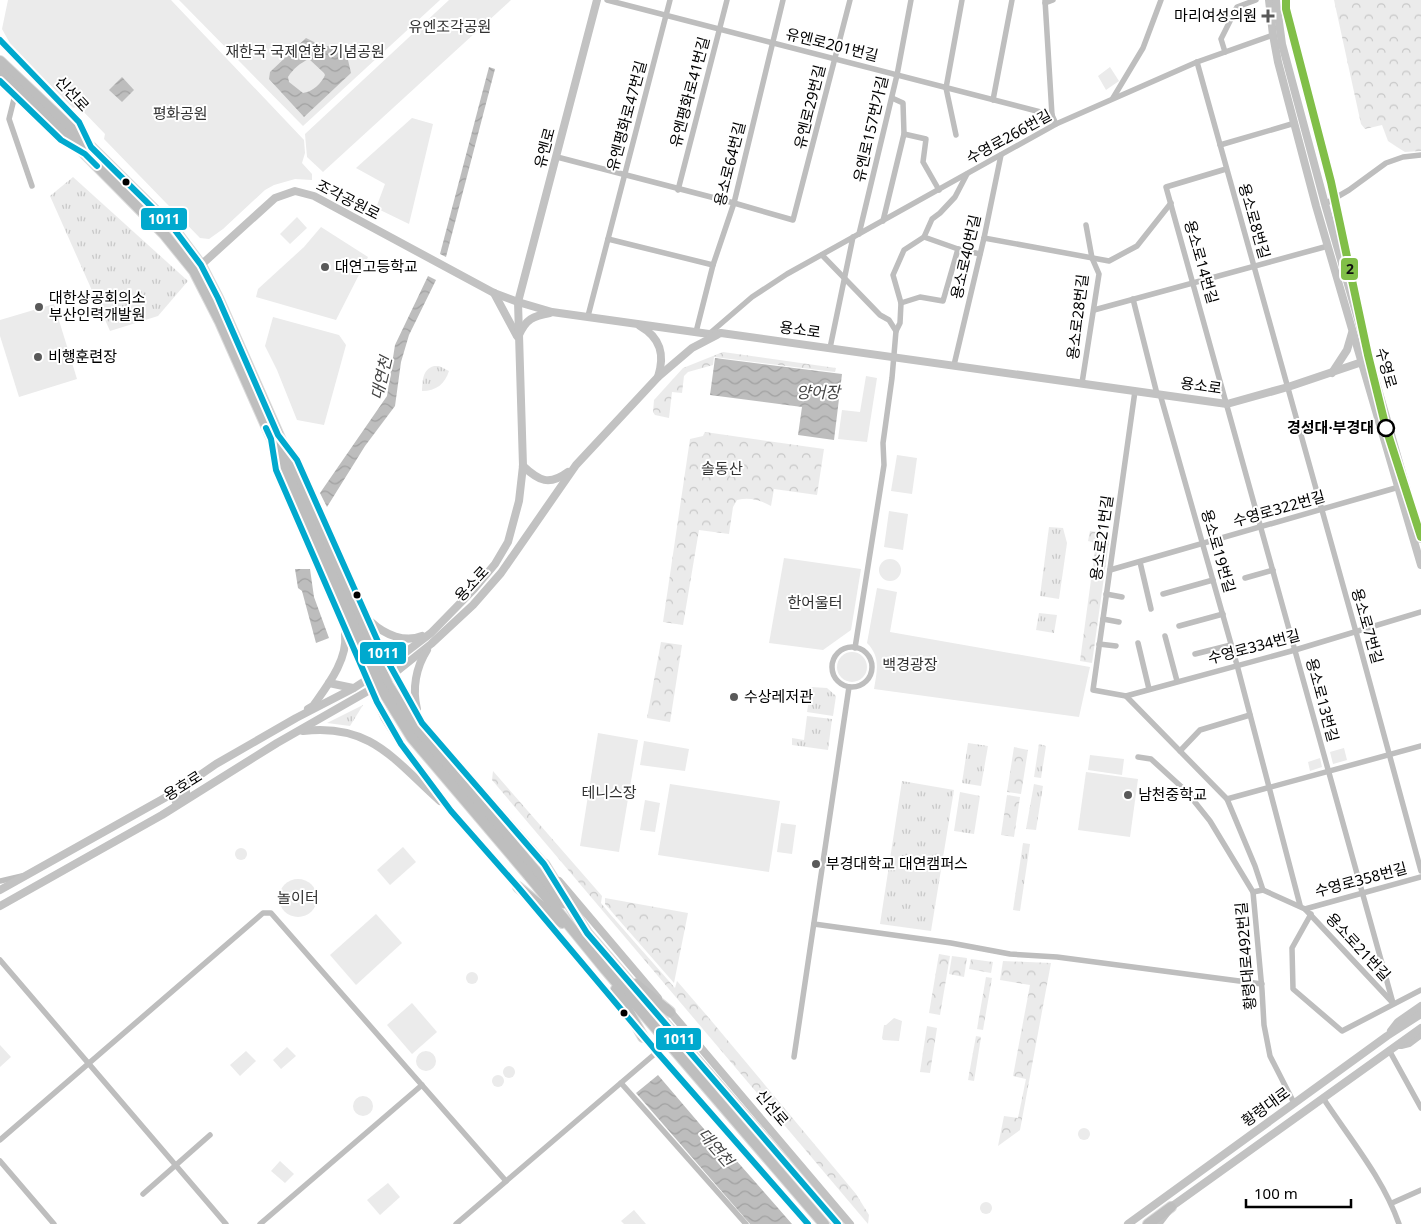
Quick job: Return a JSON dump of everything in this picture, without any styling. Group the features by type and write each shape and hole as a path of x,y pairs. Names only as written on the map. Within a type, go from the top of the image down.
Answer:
{"highway":[{"name":"신선로","path":"0,61 88,150"},
{"path":"0,72 174,229 201,265 218,298 274,437"},
{"path":"88,150 164,234 194,271 220,322 388,684 419,733 608,966 811,1200 838,1224"},
{"path":"544,864 583,935"},
{"path":"518,887 583,935"},
{"path":"608,966 670,1012"},
{"path":"608,966 643,1037"},
{"path":"811,1200 824,1224"},
{"path":"1148,1224 1172,1207"}],"main road":[{"name":"유엔로","path":"518,337 518,302 597,0"},
{"name":"수영로","path":"1269,0 1278,62 1328,246 1398,487 1421,539"},
{"name":"수영로","path":"1276,0 1282,44 1324,204 1416,527 1421,565"},
{"name":"신선로","path":"0,40 79,122 88,150"},
{"path":"0,81 62,140 88,150"},
{"name":"조각공원로","path":"201,265 276,198 295,191 314,196 494,293 552,312"},
{"path":"494,293 518,337 523,466 535,477 549,481 562,476 576,465"},
{"path":"518,337 524,324 531,319 552,312 709,334 721,333"},
{"path":"636,324 650,332 656,340 662,363 658,377"},
{"path":"1332,373 1347,350 1353,330"},
{"name":"용소로","path":"375,687 431,644 473,605 501,573 576,465 658,377 692,348 721,333 1227,404 1288,387 1362,362"},
{"name":"신선로","path":"274,437 298,460 389,665 422,722 850,1224"},
{"path":"274,437 276,470 344,627 375,687 384,717 401,744 452,811 643,1037 808,1224"},
{"name":"용소로","path":"370,678 431,633 474,589 495,564 508,542 519,501 523,466"},
{"path":"368,618 378,628 401,638 414,639 431,633"},
{"path":"296,718 313,706 336,670 346,641 344,627"},
{"path":"422,722 416,707 415,683 423,656 431,644"},
{"name":"용호로","path":"0,890 177,791 216,764 370,678"},
{"path":"329,683 354,688"},
{"name":"용호로","path":"0,906 162,816 277,743 375,687"},
{"path":"298,732 317,729 338,730 365,739 384,750 452,811"},
{"path":"162,816 168,808 186,794 184,790 177,791"},
{"path":"118,840 112,840 110,836 129,818"},
{"path":"1387,1036 1398,1022 1421,1006"},
{"name":"황령대로","path":"1128,1224 1387,1036 1421,1014"},
{"name":"황령대로","path":"1158,1224 1172,1207 1421,1028"},
{"path":"1392,1048 1408,1043 1421,1034"}],"street":[{"name":"유엔로201번길","path":"607,0 1052,115"},
{"name":"유엔평화로47번길","path":"588,316 670,0"},
{"name":"유엔평화로41번길","path":"678,190 727,0"},
{"name":"용소로64번길","path":"696,332 714,265 734,203 783,0"},
{"name":"유엔로29번길","path":"734,203 793,220 850,0"},
{"name":"유엔로157번가길","path":"859,234 892,98 911,0"},
{"path":"956,135 946,88 962,0"},
{"path":"993,100 1012,0"},
{"path":"1053,0 1045,1 1052,115 1056,124"},
{"path":"1113,98 1143,48 1161,0"},
{"path":"1225,52 1221,39 1237,7 1256,0"},
{"path":"1113,98 1197,62 1273,35"},
{"name":"용소로8번길","path":"1197,62 1288,387"},
{"path":"15,95 9,119 32,186"},
{"path":"883,221 904,134 904,103 892,98"},
{"name":"수영로266번길","path":"709,334 752,297 787,274 1056,124 1113,98"},
{"path":"1220,145 1295,123"},
{"path":"904,134 926,139 923,162 939,190"},
{"name":"용소로40번길","path":"954,365 984,238 1001,155"},
{"path":"1324,204 1349,190 1386,163 1403,157 1421,156"},
{"path":"557,157 678,190 734,203"},
{"name":"용소로14번길","path":"1226,169 1166,187 1227,404"},
{"path":"855,648 884,465 883,443 896,331 900,323 901,303 893,275 904,250 924,237 932,219 955,197 967,174"},
{"path":"984,238 1109,261 1137,246 1171,203"},
{"name":"용소로28번길","path":"1082,383 1099,274 1092,258 1086,225"},
{"path":"924,237 958,249 980,254"},
{"path":"830,348 853,238"},
{"path":"608,239 714,265"},
{"path":"1094,310 1328,246"},
{"path":"901,303 920,297 943,301 958,249"},
{"path":"822,254 859,295 880,315 889,320 896,331"},
{"name":"용소로19번길","path":"1133,299 1158,394 1223,614 1302,907"},
{"name":"용소로7번길","path":"1288,387 1421,871"},
{"name":"용소로21번길","path":"1093,690 1135,390"},
{"name":"용소로13번길","path":"1227,404 1393,1003"},
{"name":"수영로322번길","path":"1110,570 1398,487"},
{"path":"1140,562 1151,609"},
{"path":"1245,578 1273,570"},
{"path":"1163,594 1213,580"},
{"path":"1106,594 1122,597"},
{"name":"수영로334번길","path":"1093,690 1126,696 1295,650 1421,612"},
{"path":"1180,626 1223,614"},
{"path":"1103,619 1119,622"},
{"path":"1165,636 1177,681"},
{"path":"1138,643 1149,689"},
{"path":"1099,644 1116,646"},
{"path":"1195,654 1231,645"},
{"path":"847,648 855,648 864,651 870,658 871,672 869,678 860,686 849,687 844,686 835,679 832,664 840,651 847,648"},
{"path":"794,1057 849,687"},
{"path":"1126,696 1227,799 1263,890 1252,892"},
{"path":"1180,751 1200,730 1250,714"},
{"path":"1227,799 1421,746"},
{"name":"황령대로492번길","path":"1138,757 1151,759 1186,792 1210,821 1252,892 1262,984 1264,1025 1270,1056 1294,1103"},
{"path":"0,881 26,875"},
{"name":"수영로358번길","path":"1263,890 1302,907 1421,877"},
{"name":"용소로21번길","path":"1302,907 1311,914 1393,1003"},
{"path":"0,1140 264,913 271,913 506,1181"},
{"path":"1311,914 1292,948 1293,989 1342,1031 1421,990"},
{"path":"814,924 951,943 1010,954 1057,957 1262,984"},
{"path":"0,960 226,1224"},
{"path":"1392,1048 1421,1108"},
{"path":"456,1224 657,1052"},
{"path":"621,1083 746,1224"},
{"path":"260,1224 422,1085"},
{"path":"1323,1098 1380,1183 1392,1203 1399,1224"},
{"path":"143,1194 210,1135"},
{"path":"0,1160 54,1224"},
{"path":"1392,1203 1421,1190"}],"green space":[{"name":"평화공원","path":"8,0 171,0 304,140 305,153 302,163 312,174 312,180 295,179 274,185 265,190 223,229 209,239 200,238 104,139 105,134 78,106 73,108 12,47 2,29"},
{"name":"재한국 국제연합 기념공원","path":"179,0 440,0 303,126"},
{"name":"유엔조각공원","path":"449,0 511,0 323,172 307,157 305,134"},
{"path":"1334,0 1421,0 1421,151 1405,152 1388,141 1382,125 1365,129 1361,124"},
{"path":"1110,67 1119,81 1106,90 1098,76"},
{"path":"412,118 433,124 409,224 376,208 385,184 356,168"},
{"path":"73,177 188,281 158,316 110,331 50,196"},
{"path":"297,217 307,228 290,244 280,234"},
{"path":"321,227 368,257 336,320 256,297 258,289 304,247"},
{"name":"비행훈련장","path":"54,304 77,379 19,397 0,336 0,320"},
{"path":"273,317 339,335 346,345 324,425 297,420 265,346"},
{"path":"723,352 836,368 835,372 714,357 713,365 688,372 684,376 682,393 672,392 669,418 655,415 653,412 654,400 683,368"},
{"path":"434,366 439,366 449,371 447,376 436,388 422,391 425,373"},
{"path":"866,376 877,378 867,442 838,439 842,410 860,412"},
{"name":"솔동산","path":"705,432 824,449 817,495 774,489 771,506 755,500 737,500 733,507 729,534 699,530 683,625 663,622 690,439 703,436"},
{"path":"897,455 917,458 912,494 891,491"},
{"path":"889,511 908,514 903,550 884,547"},
{"path":"1049,527 1063,528 1067,543 1059,599 1040,596"},
{"path":"1090,531 1110,534 1092,663 1080,661 1096,543 1088,541"},
{"name":"한어울터","path":"784,558 861,569 851,630 823,650 769,643"},
{"path":"890,559 898,562 901,570 898,578 890,581 882,578 879,570 882,562"},
{"name":"백경광장","path":"877,588 897,592 890,632 1090,667 1079,717 874,689 877,664 874,654 867,643"},
{"path":"1039,613 1057,615 1054,633 1036,630"},
{"path":"661,642 682,645 670,722 647,718"},
{"path":"852,652 863,656 867,667 863,678 852,682 841,678 837,667 841,656"},
{"path":"811,687 827,688 836,696 833,716 807,712"},
{"path":"363,705 350,726 327,723"},
{"path":"807,716 832,719 828,750 792,745 792,738 804,740"},
{"name":"테니스장","path":"598,733 638,740 619,852 580,846"},
{"path":"644,741 689,749 685,771 640,765"},
{"path":"968,743 988,746 981,786 962,783"},
{"path":"1039,744 1046,746 1041,778 1034,777"},
{"path":"1014,747 1028,750 1021,794 1007,792"},
{"path":"1344,748 1347,760 1333,764 1330,752"},
{"path":"1090,755 1124,759 1122,775 1088,770"},
{"path":"1320,758 1322,767 1310,771 1308,762"},
{"path":"493,771 602,896 601,903 610,914 675,988 677,981 856,1194 869,1215 868,1224 492,780"},
{"path":"1086,772 1138,779 1130,837 1078,830"},
{"path":"902,781 954,790 931,931 880,924"},
{"path":"670,784 780,801 769,872 658,855"},
{"path":"1034,784 1043,786 1036,830 1026,829"},
{"path":"960,792 980,796 974,834 954,831"},
{"path":"1007,795 1020,797 1014,837 1001,835"},
{"path":"645,800 660,803 655,832 640,830"},
{"path":"781,823 796,825 792,854 777,852"},
{"path":"1023,843 1030,844 1020,911 1013,910"},
{"path":"403,847 416,862 390,885 377,870"},
{"name":"놀이터","path":"239,848 243,848 247,854 243,860 239,860 235,856 235,852"},
{"name":"놀이터","path":"298,879 311,885 317,898 311,911 298,917 285,911 279,898 285,885"},
{"path":"605,898 688,913 674,983 605,904"},
{"path":"376,914 402,943 356,985 330,955"},
{"path":"939,954 950,956 940,1015 929,1013"},
{"path":"952,956 967,958 964,977 949,974"},
{"path":"971,959 993,962 991,973 969,969"},
{"path":"1003,961 1051,963 1020,1130 998,1146 1004,1116 1018,1118 1026,1079 1013,1076 1030,985 1000,980"},
{"path":"470,972 474,972 478,978 474,984 470,984 466,980 466,976"},
{"path":"986,977 992,978 983,1030 977,1029"},
{"path":"412,1003 437,1032 412,1054 387,1025"},
{"path":"894,1018 902,1021 899,1041 883,1040 884,1025"},
{"path":"927,1026 937,1028 930,1073 920,1072"},
{"path":"976,1036 981,1037 974,1081 968,1080"},
{"path":"0,1045 11,1057 0,1067"},
{"path":"287,1047 296,1056 281,1069 273,1060"},
{"path":"246,1051 256,1061 240,1076 230,1065"},
{"path":"426,1051 433,1054 436,1061 433,1068 426,1071 419,1068 416,1061 419,1054"},
{"path":"507,1066 511,1066 515,1072 511,1078 507,1078 503,1074 503,1070"},
{"path":"496,1075 500,1075 504,1081 500,1087 496,1087 492,1083 492,1079"},
{"path":"359,1096 367,1096 373,1102 373,1110 367,1116 359,1116 353,1110 353,1102"},
{"path":"1084,1128 1090,1134 1084,1140 1078,1134"},
{"path":"280,1161 294,1174 285,1183 271,1171"},
{"path":"388,1183 400,1197 380,1215 367,1200"},
{"path":"986,1202 992,1208 986,1214 980,1208"},
{"path":"634,1210 646,1224 624,1224 621,1221"}],"water":[{"path":"306,38 322,46 330,46 342,52 348,60 351,73 304,117 269,79 270,72","holes":["309,59 324,73 324,78 319,84 310,91 303,93 289,82 288,77 297,66"]},
{"path":"489,67 495,69 446,257 440,254"},
{"path":"122,77 134,90 122,102 109,90"},
{"path":"428,276 436,280 409,335 401,362 395,406 365,446 327,507 320,493 387,396 395,345"},
{"name":"양어장","path":"715,358 842,374 834,440 798,435 802,407 710,395"},
{"path":"295,569 310,569 314,597 329,638 316,643 302,591 298,588"},
{"name":"대연천","path":"658,1075 710,1136 713,1134 792,1224 750,1224 636,1093"}],"transit line":[{"name":"2","path":"1286,0 1286,9 1331,182 1368,355 1386,428 1421,537"},
{"name":"1011","path":"0,40 79,122 91,147 174,229 201,265 218,298 278,435 297,460 383,653 422,723 544,864 587,933 838,1224"},
{"name":"1011","path":"0,81 61,140 85,154 97,166"},
{"name":"1011","path":"266,428 271,439 276,470 377,702 401,744 451,811 518,887 657,1052 808,1224"}],"place":[{"name":"마리여성의원","path":"1268,16"},
{"name":"대연고등학교","path":"325,267"},
{"name":"대한상공회의소 부산인력개발원","path":"39,307"},
{"name":"비행훈련장","path":"38,357"},
{"name":"경성대·부경대","path":"1386,428"},
{"name":"수상레저관","path":"734,697"},
{"name":"남천중학교","path":"1128,795"},
{"name":"부경대학교 대연캠퍼스","path":"816,864"}]}
